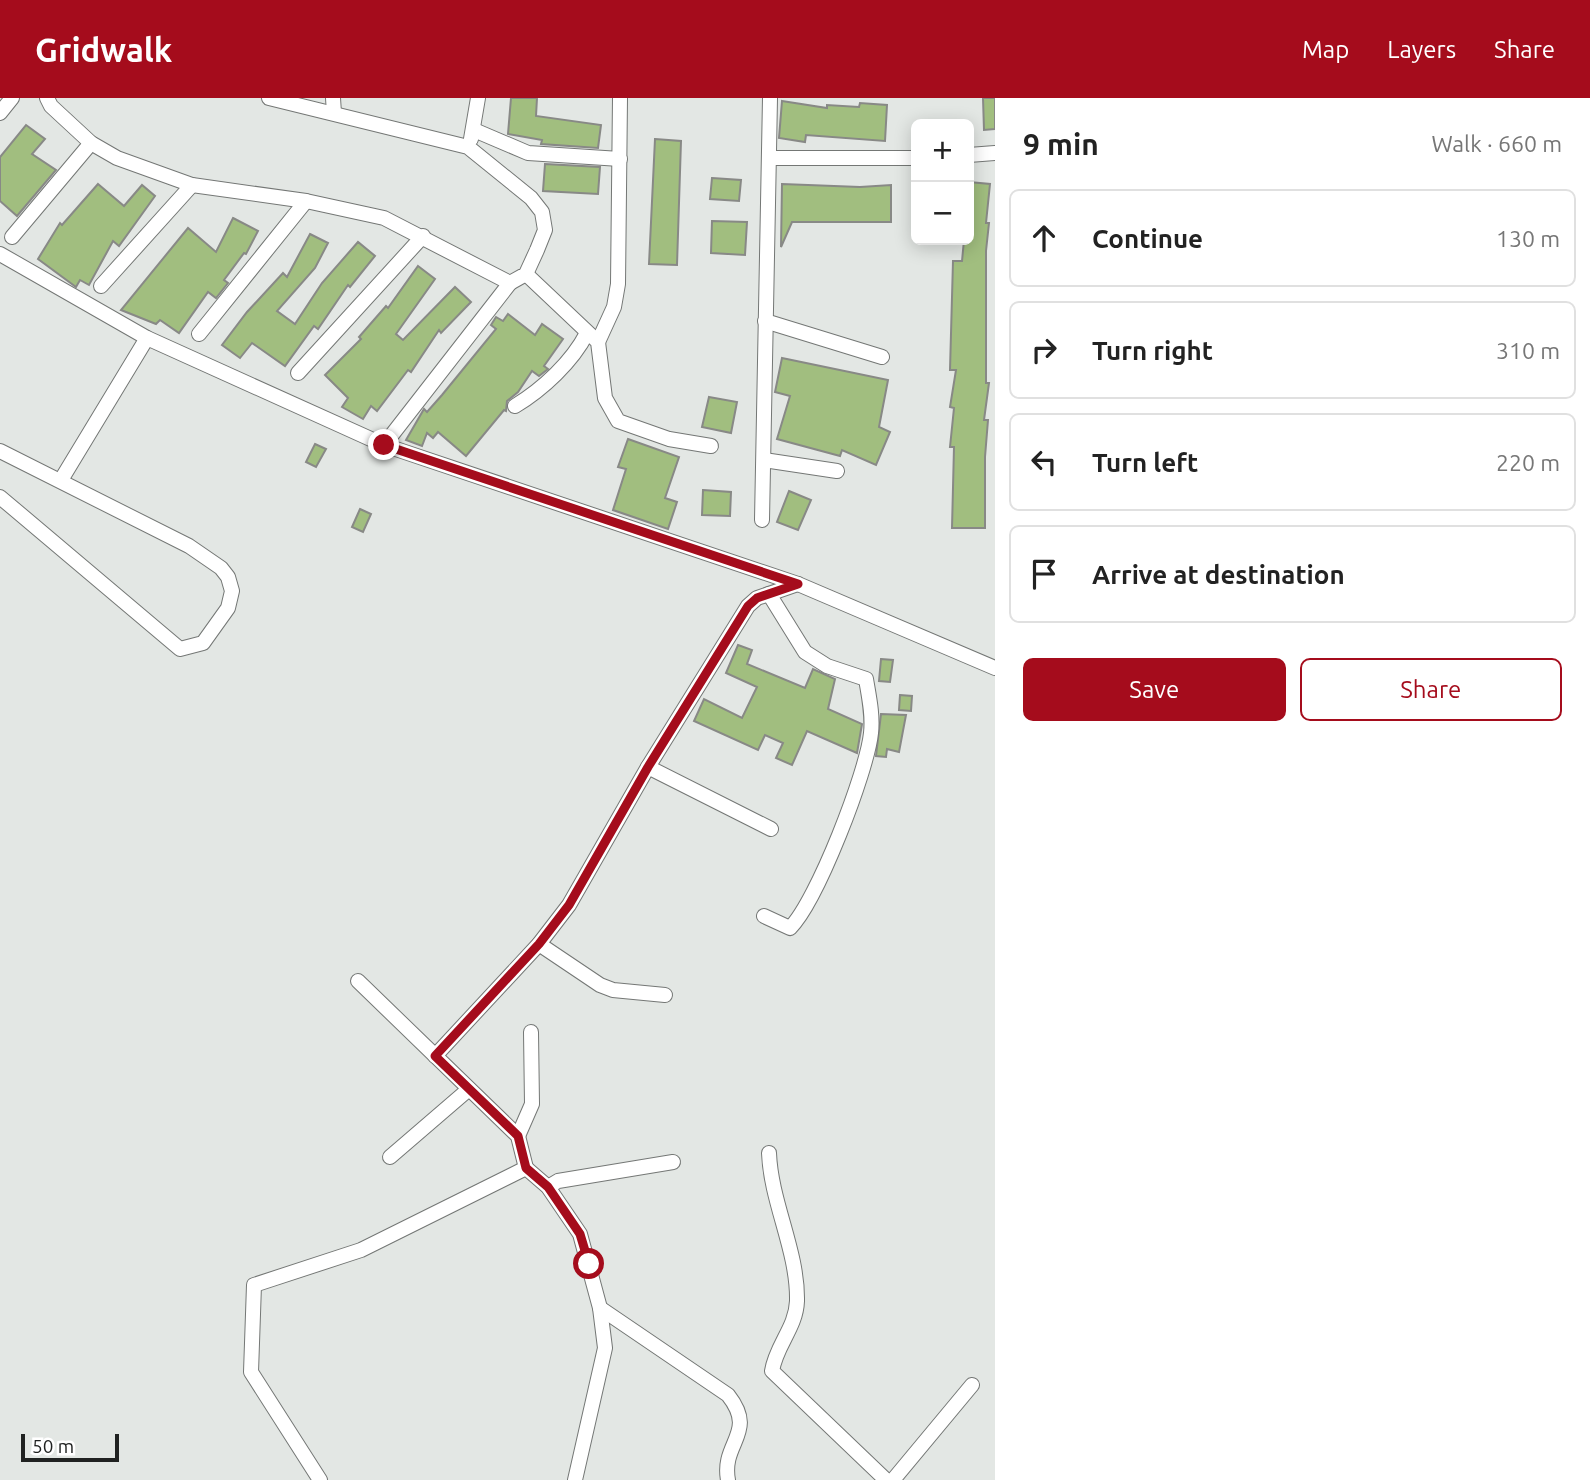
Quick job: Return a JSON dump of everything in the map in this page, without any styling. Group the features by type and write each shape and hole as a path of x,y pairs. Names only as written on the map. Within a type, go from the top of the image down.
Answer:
{"street":[{"path":"0,113 12,98"},
{"path":"47,98 51,106 91,143 117,158 192,185 306,201 384,218 510,283"},
{"path":"268,98 334,105 468,147 531,198 542,212 545,230 526,274 510,283 384,445"},
{"path":"468,147 474,130 478,98"},
{"path":"515,406 534,394 592,337 614,307 618,284 620,98"},
{"path":"762,520 770,98"},
{"path":"474,130 528,153 620,159"},
{"path":"12,237 91,143"},
{"path":"974,155 995,153"},
{"path":"770,159 911,158"},
{"path":"101,286 192,185"},
{"path":"199,334 306,201"},
{"path":"298,373 423,236"},
{"path":"0,254 147,338 384,445 798,584 995,668"},
{"path":"526,274 592,337 605,398 618,421 669,439 711,446"},
{"path":"765,321 881,357"},
{"path":"61,480 147,338"},
{"path":"0,451 189,546 221,568 228,578 232,591 229,608 203,643 180,649 0,497"},
{"path":"764,460 837,471"},
{"path":"435,1056 539,944 569,905 648,767 739,617 748,606 769,594 798,584"},
{"path":"764,916 790,928 811,895 827,866 864,763 872,722 866,679 827,666 806,652 769,594"},
{"path":"648,767 771,828"},
{"path":"539,944 600,985 613,990 665,995"},
{"path":"358,981 518,1136 526,1168 548,1187 580,1234 600,1308 605,1348 575,1480"},
{"path":"518,1136 532,1104 531,1032"},
{"path":"390,1157 469,1089"},
{"path":"769,1153 770,1174 783,1214 797,1298 795,1320 777,1350 772,1371 886,1480"},
{"path":"548,1187 558,1181 673,1161"},
{"path":"320,1480 251,1372 254,1285 361,1250 526,1168"},
{"path":"600,1308 728,1395 738,1408 742,1418 726,1466 728,1480"},
{"path":"892,1480 972,1385"}],"building":[{"path":"511,98 537,98 536,116 601,125 598,148 541,144 542,140 508,134"},
{"path":"983,98 995,98 995,129 984,130"},
{"path":"782,101 827,108 827,105 859,107 860,103 887,105 885,141 806,135 805,142 779,138"},
{"path":"26,125 45,139 32,154 56,170 17,216 0,201 0,157"},
{"path":"655,139 681,141 677,265 649,264"},
{"path":"545,164 600,167 598,194 543,191"},
{"path":"712,178 741,180 739,201 710,199"},
{"path":"974,182 990,184 986,223 989,223 986,251 986,383 989,383 984,420 988,420 985,528 952,528 954,447 950,447 954,408 950,407 956,370 950,370 953,261 962,261 964,245 974,245"},
{"path":"98,184 124,206 142,185 155,196 119,246 113,241 89,285 80,280 76,287 38,259 60,223 62,225"},
{"path":"782,184 860,187 891,185 891,222 792,222 781,247"},
{"path":"233,218 258,231 246,254 244,253 224,280 228,283 216,298 208,292 179,333 160,320 156,324 121,310 188,228 216,252"},
{"path":"712,221 747,222 745,255 711,253"},
{"path":"310,234 328,243 315,268 277,311 295,324 322,283 358,242 375,256 350,287 348,285 318,329 314,326 285,366 252,343 240,358 222,345 247,312 283,273 287,277"},
{"path":"418,266 435,279 396,334 403,340 455,287 471,302 441,333 439,330 411,372 408,370 377,411 371,406 363,419 342,407 348,398 325,375 361,339 359,337 386,306 388,308"},
{"path":"508,314 535,335 542,324 563,339 544,366 548,369 539,376 532,371 518,392 507,401 506,411 504,410 466,456 438,432 433,438 427,433 422,446 406,440 424,409 427,412 496,329 491,325 496,317 503,321"},
{"path":"782,358 888,380 879,427 890,432 876,465 842,450 840,456 777,439 790,396 775,392"},
{"path":"709,397 737,402 731,433 702,427"},
{"path":"628,439 679,457 665,498 677,502 668,529 613,510 626,469 618,467"},
{"path":"315,444 326,449 316,467 306,462"},
{"path":"703,490 731,492 730,516 702,515"},
{"path":"789,491 811,500 798,530 777,522"},
{"path":"360,509 371,514 363,532 352,527"},
{"path":"738,645 752,650 747,664 805,688 813,669 835,679 828,709 862,724 857,753 807,731 792,765 776,758 783,743 765,735 758,750 694,721 704,699 742,718 757,687 726,673"},
{"path":"881,659 893,660 890,682 879,681"},
{"path":"900,695 912,696 911,711 899,710"},
{"path":"881,714 906,715 899,752 887,749 886,757 876,756"}],"route":[{"path":"384,445 798,584 757,598 739,617 558,921 435,1056 518,1136 526,1168 548,1187 580,1234 589,1264"}]}
